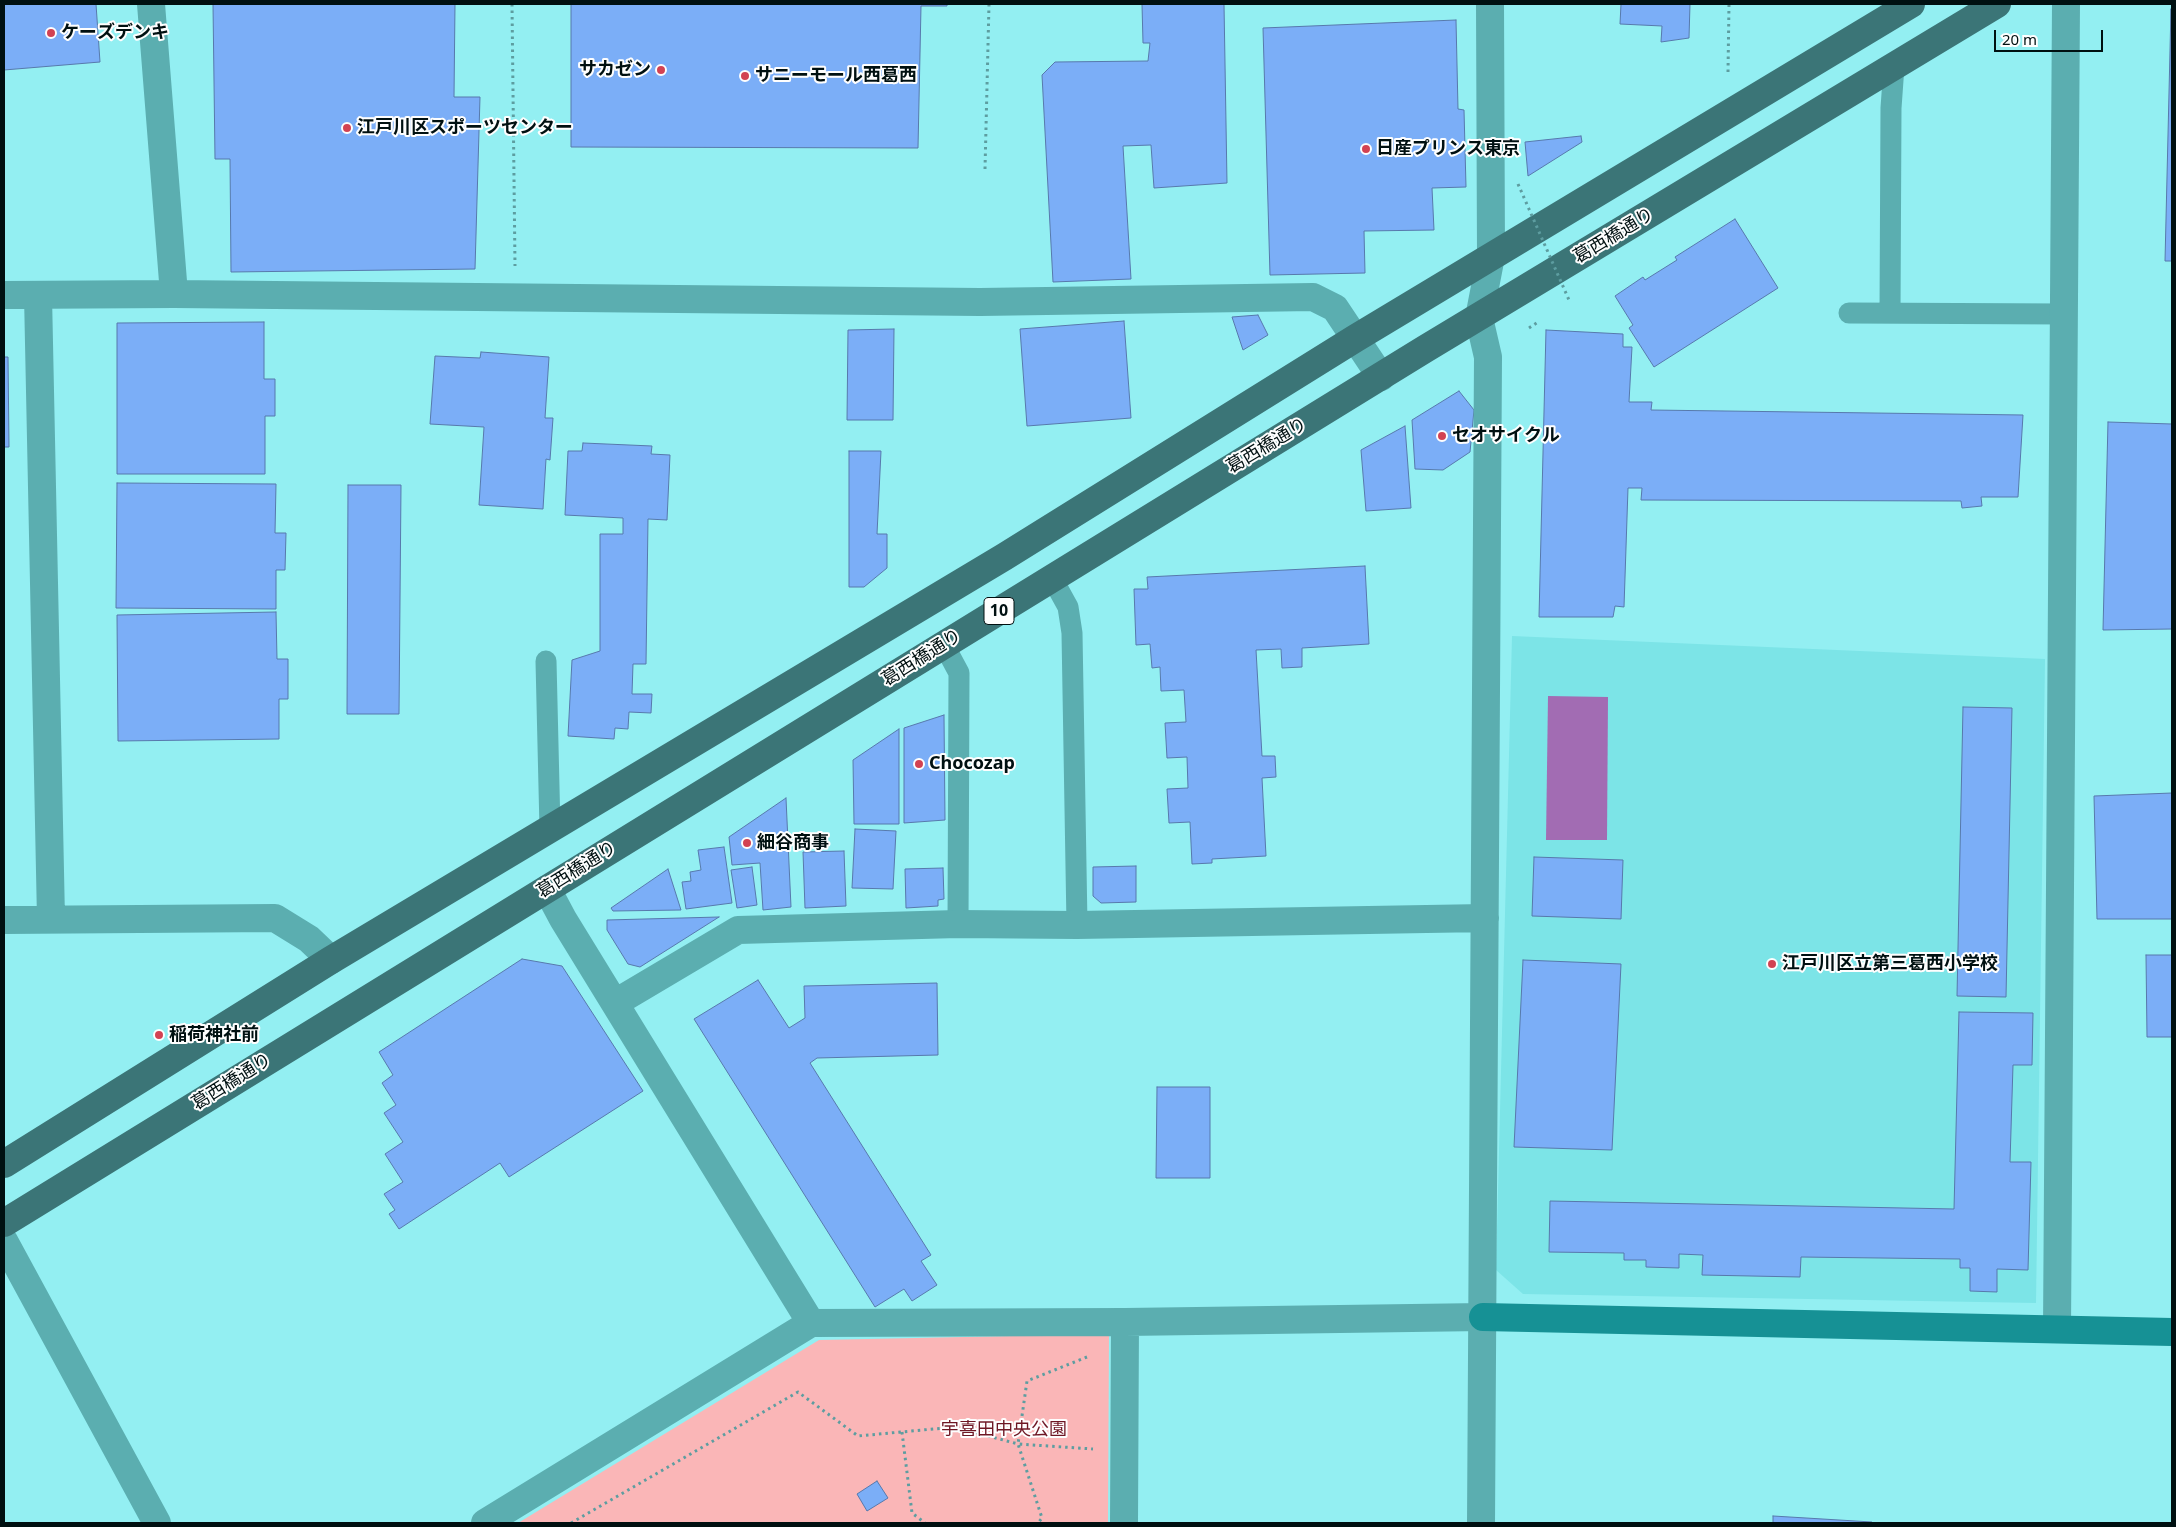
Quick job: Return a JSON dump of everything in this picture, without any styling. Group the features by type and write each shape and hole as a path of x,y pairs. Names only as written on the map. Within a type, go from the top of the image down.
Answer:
{"main road":[{"name":"10","path":"4,1164 331,960 1004,557 1356,338 1911,4"},
{"name":"葛西橋通り","path":"4,1223 1052,578 1997,4"}],"street":[{"path":"151,4 174,294"},
{"path":"1481,1523 1484,1317 1488,356 1480,318 1491,256 1490,4"},
{"path":"2058,1329 2066,4"},
{"path":"4,295 174,294 980,302 1313,297 1335,308 1381,377"},
{"path":"38,295 51,919"},
{"path":"547,889 563,919 811,1323"},
{"path":"4,920 275,918 309,940 331,960"},
{"path":"616,1003 738,930 958,924 1077,925 1485,918"},
{"path":"4,1241 157,1523"},
{"path":"485,1523 811,1323 1125,1322 1484,1317 2172,1332"},
{"path":"1124,1523 1125,1322"}],"lane":[{"path":"1890,313 1891,108 1894,66"},
{"path":"1849,313 2065,314"},
{"path":"1052,578 1068,607 1072,633 1077,925"},
{"path":"944,645 959,673 958,924"},
{"path":"546,661 550,829"}],"path":[{"path":"512,4 515,298"},
{"path":"984,169 988,4"},
{"path":"1728,72 1729,4"},
{"path":"1518,184 1569,300"},
{"path":"1038,1523 1042,1518 1018,1444 1027,1381 1094,1354"},
{"path":"571,1523 798,1392 858,1436 955,1427 1018,1444 1124,1451"},
{"path":"902,1432 912,1513 925,1523"}],"shaded area":[{"name":"江戸川区立第三葛西小学校","path":"1512,636 2045,659 2036,1303 1523,1294 1496,1270"},
{"path":"1548,696 1608,697 1607,840 1546,840"}],"green space":[{"name":"宇喜田中央公園","path":"1109,1334 1108,1523 518,1523 819,1340"}],"building":[{"name":"ケーズデンキ","path":"4,4 96,4 100,62 4,70"},
{"name":"江戸川区スポーツセンター","path":"213,4 455,4 454,97 480,97 475,269 231,272 230,159 215,159"},
{"name":"サニーモール西葛西","path":"571,4 947,4 947,6 921,6 918,148 571,147"},
{"path":"1142,4 1224,4 1227,183 1154,188 1151,145 1123,146 1131,279 1053,282 1042,75 1055,62 1148,61 1150,43 1143,43"},
{"path":"1621,4 1690,4 1689,38 1661,42 1662,26 1620,24"},
{"path":"2171,9 2172,261 2165,261"},
{"name":"日産プリンス東京","path":"1456,20 1458,109 1464,110 1466,187 1432,188 1434,230 1364,231 1365,273 1270,275 1263,28"},
{"path":"1581,136 1582,142 1528,176 1525,142"},
{"path":"1735,219 1778,288 1654,367 1629,328 1633,325 1615,296 1643,277 1645,280 1677,260 1675,257"},
{"path":"1258,315 1268,335 1243,350 1232,317"},
{"path":"1124,321 1131,418 1027,426 1020,329"},
{"path":"264,322 264,379 275,379 275,416 265,416 265,474 117,474 117,323"},
{"path":"894,329 893,420 847,420 848,330"},
{"path":"1546,330 1623,334 1623,347 1632,347 1629,402 1652,402 1651,410 2023,415 2018,497 1981,497 1982,506 1962,508 1961,501 1641,500 1642,488 1628,488 1624,607 1615,606 1613,617 1539,617"},
{"path":"481,352 549,357 545,418 553,418 550,460 546,459 543,509 479,505 484,427 430,424 435,356 480,358"},
{"path":"4,357 8,357 9,447 4,447"},
{"name":"セオサイクル","path":"1459,391 1474,410 1470,452 1443,470 1415,469 1412,420"},
{"path":"2108,422 2172,424 2172,629 2103,630"},
{"path":"1405,426 1411,508 1366,511 1361,450"},
{"path":"583,443 652,446 651,454 670,455 667,520 648,519 646,664 633,664 632,694 652,694 651,713 629,712 628,729 615,728 614,739 568,736 572,660 600,651 600,534 623,534 623,518 565,515 568,451 582,451"},
{"path":"849,451 881,451 877,534 887,534 887,568 864,587 849,587"},
{"path":"117,483 276,484 275,533 286,533 285,570 276,570 276,609 116,608"},
{"path":"348,485 401,485 399,714 347,714"},
{"path":"1365,566 1369,644 1302,648 1302,667 1282,668 1281,649 1256,650 1262,756 1275,756 1276,777 1262,778 1266,856 1212,859 1212,863 1192,864 1190,822 1169,823 1167,789 1188,788 1187,757 1167,758 1165,723 1186,722 1184,690 1161,691 1160,667 1152,668 1150,644 1136,645 1134,589 1148,589 1147,577"},
{"path":"276,612 277,659 288,659 288,699 279,699 279,739 118,741 117,615"},
{"path":"1963,707 2012,708 2006,997 1957,996"},
{"path":"944,715 945,820 904,823 904,728"},
{"path":"899,729 899,824 854,824 853,760"},
{"path":"2172,793 2172,919 2097,919 2094,796"},
{"path":"786,798 791,907 763,910 760,863 732,865 729,837"},
{"path":"855,829 896,831 893,889 852,888"},
{"path":"724,847 732,903 686,909 682,882 691,881 690,872 701,870 698,850"},
{"path":"844,851 846,906 805,908 803,852"},
{"path":"1534,857 1623,860 1621,919 1532,916"},
{"path":"1136,866 1136,902 1101,903 1093,896 1093,867"},
{"path":"752,867 757,905 737,908 731,870"},
{"path":"943,868 944,899 938,900 938,906 906,908 905,869"},
{"path":"668,869 681,910 613,911 611,908"},
{"path":"719,917 640,967 628,964 607,930 607,920"},
{"path":"2146,955 2172,955 2172,1037 2147,1037"},
{"path":"522,959 562,966 643,1091 509,1177 500,1163 399,1229 389,1214 395,1210 384,1194 403,1182 385,1154 403,1142 384,1113 396,1105 382,1083 393,1075 379,1052"},
{"path":"1523,960 1621,964 1612,1150 1514,1147"},
{"path":"758,980 789,1028 805,1018 804,986 937,983 938,1055 817,1058 810,1063 931,1255 921,1261 937,1285 912,1301 904,1289 875,1307 694,1019"},
{"path":"1959,1012 2033,1013 2032,1065 2013,1065 2010,1162 2031,1162 2028,1270 1997,1269 1997,1292 1970,1291 1970,1268 1960,1268 1960,1259 1801,1257 1800,1277 1702,1275 1703,1255 1679,1254 1679,1268 1646,1267 1646,1260 1624,1260 1624,1253 1549,1252 1550,1201 1954,1209"},
{"path":"1157,1087 1210,1087 1210,1178 1156,1178"},
{"path":"877,1481 888,1498 867,1511 857,1494"},
{"path":"1773,1516 1872,1522 1872,1523 1773,1523"}],"place":[{"name":"ケーズデンキ","path":"51,33"},
{"name":"サカゼン","path":"661,70"},
{"name":"サニーモール西葛西","path":"745,76"},
{"name":"江戸川区スポーツセンター","path":"347,128"},
{"name":"日産プリンス東京","path":"1366,149"},
{"name":"セオサイクル","path":"1442,436"},
{"name":"Chocozap","path":"919,764"},
{"name":"細谷商事","path":"747,843"},
{"name":"江戸川区立第三葛西小学校","path":"1772,964"},
{"name":"稲荷神社前","path":"159,1035"}]}
